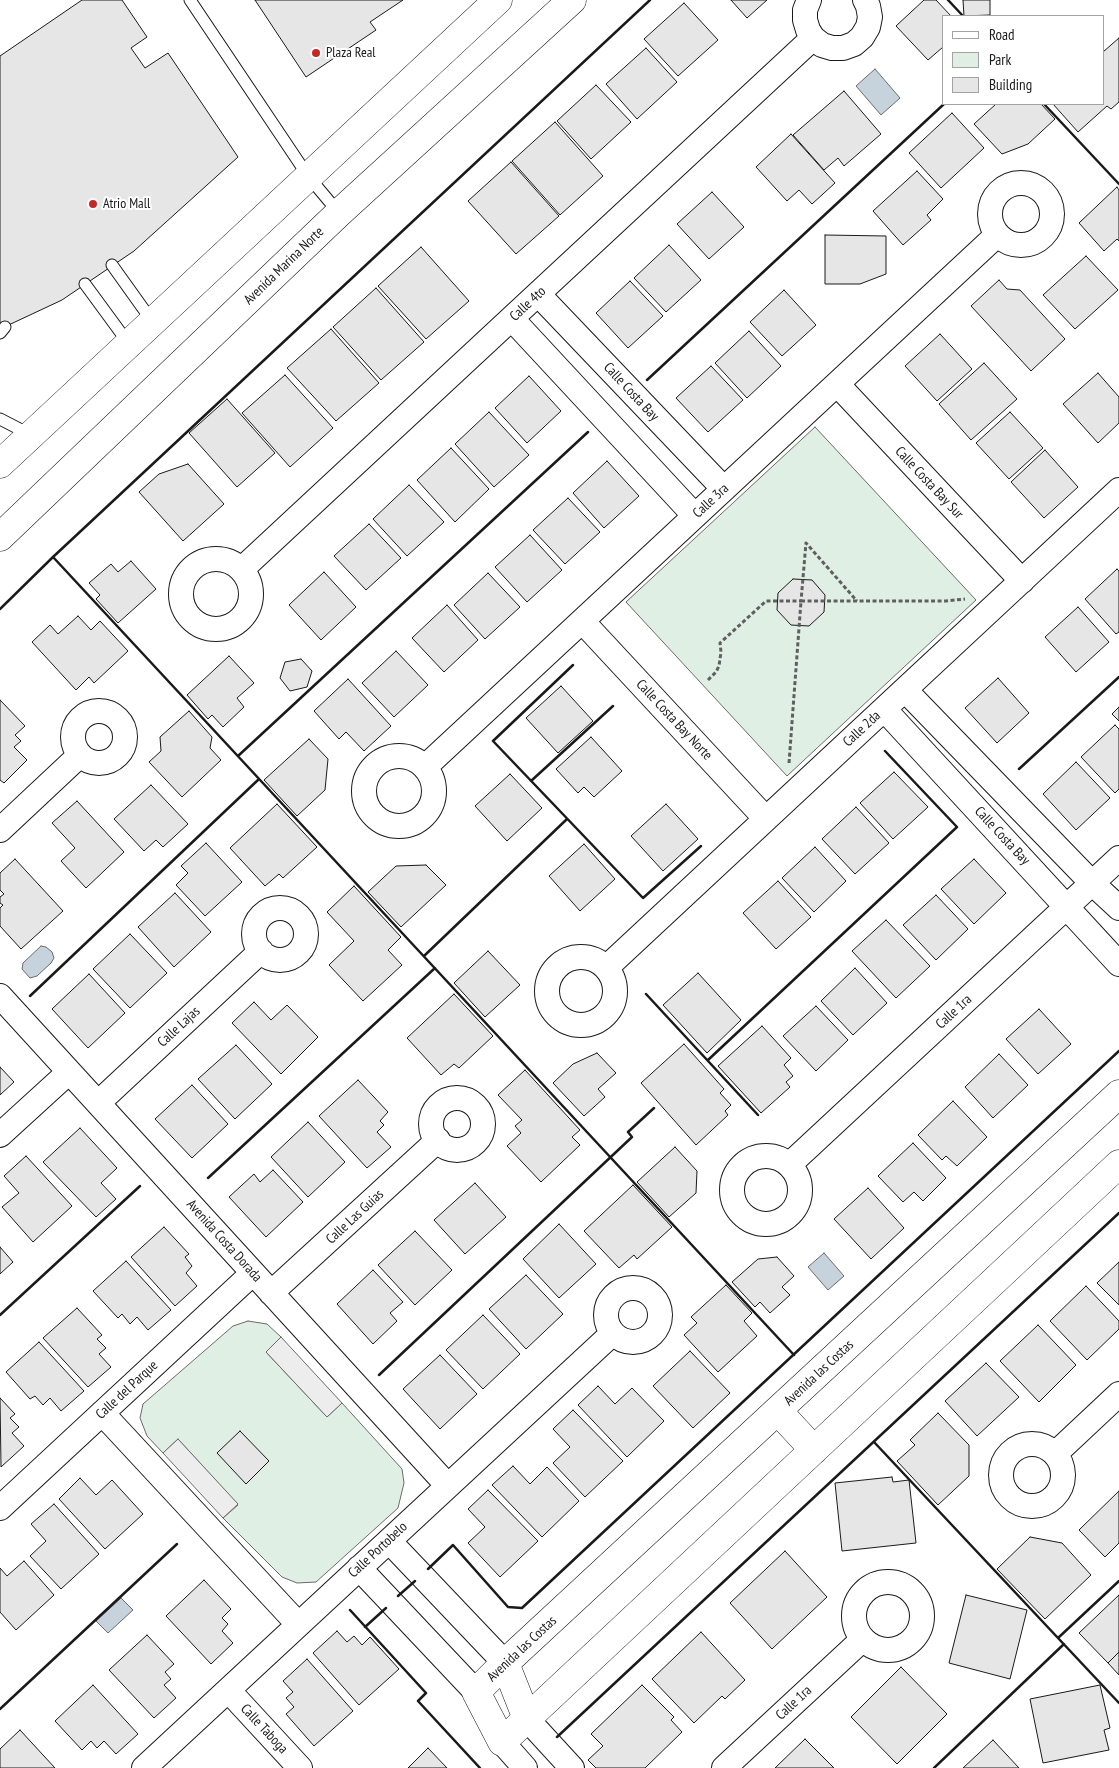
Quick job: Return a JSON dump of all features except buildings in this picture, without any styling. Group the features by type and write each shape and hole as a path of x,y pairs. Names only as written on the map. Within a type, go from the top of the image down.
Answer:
{"street":[{"name":"Avenida Marina Norte","path":"0,537 339,213 572,0"},
{"path":"809,0 805,10 808,30 813,38 822,45 832,48 843,48 854,44 862,37 868,28 870,17 865,0"},
{"path":"0,464 487,7"},
{"name":"Calle 4to","path":"242,570 813,38"},
{"name":"Calle 3ra","path":"425,767 997,235"},
{"name":"Calle Costa Bay","path":"538,294 724,489"},
{"path":"512,319 695,516"},
{"name":"Calle Costa Bay Sur","path":"837,384 1022,581"},
{"name":"Calle 2da","path":"606,968 1119,490"},
{"name":"Calle Costa Bay Norte","path":"582,621 766,819"},
{"path":"905,690 1092,883 1119,908"},
{"name":"Calle Costa Bay","path":"884,709 1119,964"},
{"path":"0,830 80,755"},
{"name":"Calle 1ra","path":"789,1165 1119,858"},
{"name":"Calle Lajas","path":"98,1103 261,951"},
{"name":"Avenida Costa Dorada","path":"0,996 448,1486"},
{"path":"0,1135 69,1072"},
{"name":"Avenida las Costas","path":"502,1742 476,1692 1119,1094"},
{"name":"Calle Las Guias","path":"271,1293 438,1140"},
{"path":"525,1768 502,1742 1119,1164"},
{"name":"Calle del Parque","path":"0,1508 253,1273"},
{"name":"Calle Portobelo","path":"144,1768 613,1333"},
{"path":"1055,1454 1119,1394"},
{"path":"778,1412 814,1450"},
{"path":"102,1413 298,1624"},
{"path":"389,1541 505,1663 527,1719 572,1768"},
{"path":"360,1568 476,1692"},
{"name":"Calle 1ra","path":"724,1768 863,1639"},
{"name":"Calle Taboga","path":"228,1690 300,1768"}],"lane":[{"path":"190,0 308,176 339,213"},
{"path":"112,265 152,321"},
{"path":"85,284 129,344"},
{"path":"0,419 31,435"}],"path":[{"path":"789,765 806,543 858,601"},
{"path":"708,680 719,666 720,643 766,601 946,601 965,599"}],"green space":[{"path":"815,427 976,600 787,776 626,602"},
{"path":"248,1321 267,1324 281,1337 266,1352 327,1417 342,1403 402,1469 404,1483 398,1508 316,1582 297,1583 282,1577 223,1518 238,1505 178,1439 163,1453 147,1436 140,1418 143,1404 233,1326"}],"shaded area":[{"path":"875,69 900,98 881,115 856,86"},
{"path":"41,946 46,947 52,952 54,958 37,976 30,978 22,969 23,963"},
{"path":"824,1253 844,1276 828,1290 808,1267"},
{"path":"281,1337 342,1403 327,1417 266,1352"},
{"path":"178,1439 238,1504 223,1518 163,1453"},
{"path":"121,1598 133,1610 108,1633 96,1621"}],"wall":[{"path":"0,609 53,557 650,0"},
{"path":"948,0 962,15"},
{"path":"647,380 943,105"},
{"path":"1045,105 1119,184"},
{"path":"238,756 588,432"},
{"path":"53,557 794,1355"},
{"path":"573,665 493,741 643,898 701,846"},
{"path":"1019,769 1119,677"},
{"path":"531,781 613,706"},
{"path":"708,1060 957,827 885,751"},
{"path":"30,996 259,779"},
{"path":"424,956 567,819"},
{"path":"208,1178 435,968"},
{"path":"646,994 758,1115"},
{"path":"428,1569 453,1545 508,1607 522,1608 1119,1051"},
{"path":"379,1375 632,1137 628,1132 654,1108"},
{"path":"0,1315 140,1186"},
{"path":"557,1737 1119,1213"},
{"path":"874,1442 1119,1703"},
{"path":"0,1709 177,1544"},
{"path":"398,1596 415,1581"},
{"path":"1058,1638 1119,1581"},
{"path":"365,1627 386,1608"},
{"path":"350,1610 426,1693 418,1701 480,1768"},
{"path":"934,1768 1064,1644"}],"place":[{"name":"Plaza Real","path":"316,53"},
{"name":"Atrio Mall","path":"93,204"}]}
